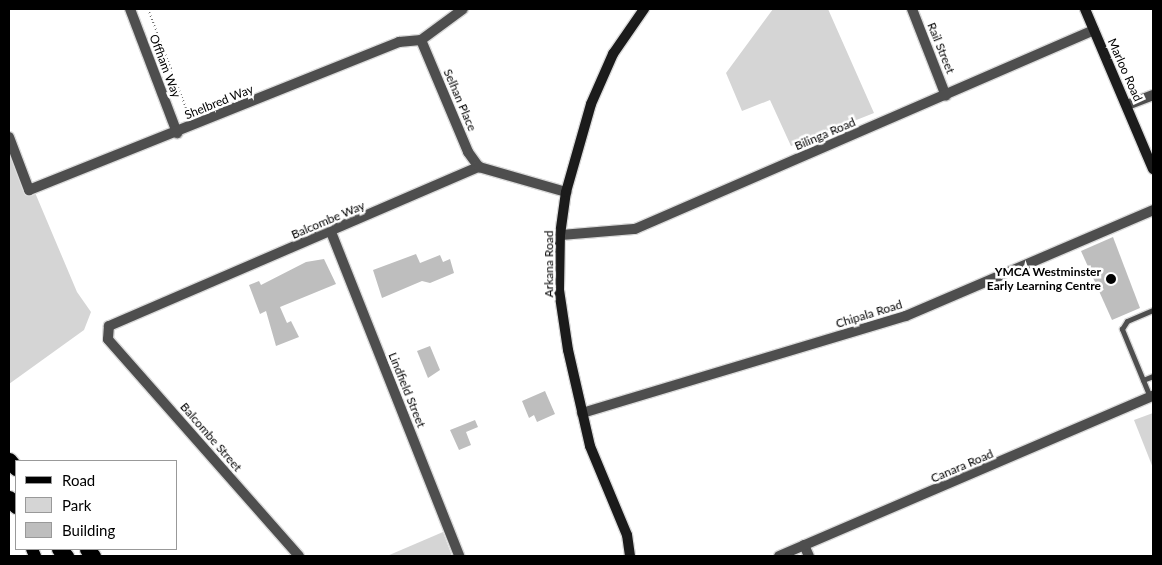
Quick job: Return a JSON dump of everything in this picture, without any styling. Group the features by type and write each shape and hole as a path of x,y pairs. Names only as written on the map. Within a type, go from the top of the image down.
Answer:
{"main road":[{"name":"Arkana Road","path":"630,556 627,535 590,446 582,413 559,290 560,235 566,192 591,104 613,54 644,9"},
{"name":"Marloo Road","path":"1085,9 1153,169"}],"street":[{"name":"Offham Way","path":"130,9 177,133"},
{"name":"Shelbred Way","path":"9,137 30,190 177,133 399,42 421,40 463,9"},
{"name":"Rail Street","path":"912,9 946,96"},
{"name":"Bilinga Road","path":"560,235 635,229 946,96 1094,30"},
{"name":"Selhan Place","path":"421,40 468,152 479,167"},
{"path":"1127,106 1153,94"},
{"path":"479,167 566,192"},
{"name":"Balcombe Way","path":"106,332 112,324 331,232 479,167"},
{"name":"Chipala Road","path":"582,413 906,316 1153,210"},
{"name":"Lindfield Street","path":"331,232 459,556"},
{"name":"Balcombe Street","path":"106,332 299,556"},
{"name":"Canara Road","path":"779,556 1152,397"},
{"path":"804,545 809,556"}],"lane":[{"path":"1152,397 1122,329 1126,321 1153,310"},
{"path":"1143,380 1153,376"}],"path":[{"path":"148,9 189,117 197,118 199,124"}],"green space":[{"path":"773,9 828,9 874,113 791,146 770,100 742,111 726,73"},
{"path":"9,131 77,292 91,312 84,330 9,384"},
{"path":"1153,413 1153,468 1134,420"},
{"path":"443,532 452,556 387,556"}],"building":[{"name":"YMCA Westminster Early Learning Centre","path":"1113,237 1140,308 1112,320 1081,251"},
{"path":"416,254 420,263 440,255 443,262 450,259 454,273 430,283 422,281 382,298 373,270"},
{"path":"324,259 336,284 280,307 287,323 291,321 299,337 276,346 266,311 260,314 249,285 259,281 261,285 306,262"},
{"path":"430,346 440,370 428,378 417,351"},
{"path":"545,391 555,414 537,422 534,415 529,418 522,401"},
{"path":"475,420 478,427 466,432 471,445 459,450 450,430"}],"place":[{"name":"YMCA Westminster Early Learning Centre","path":"1111,279"}]}
